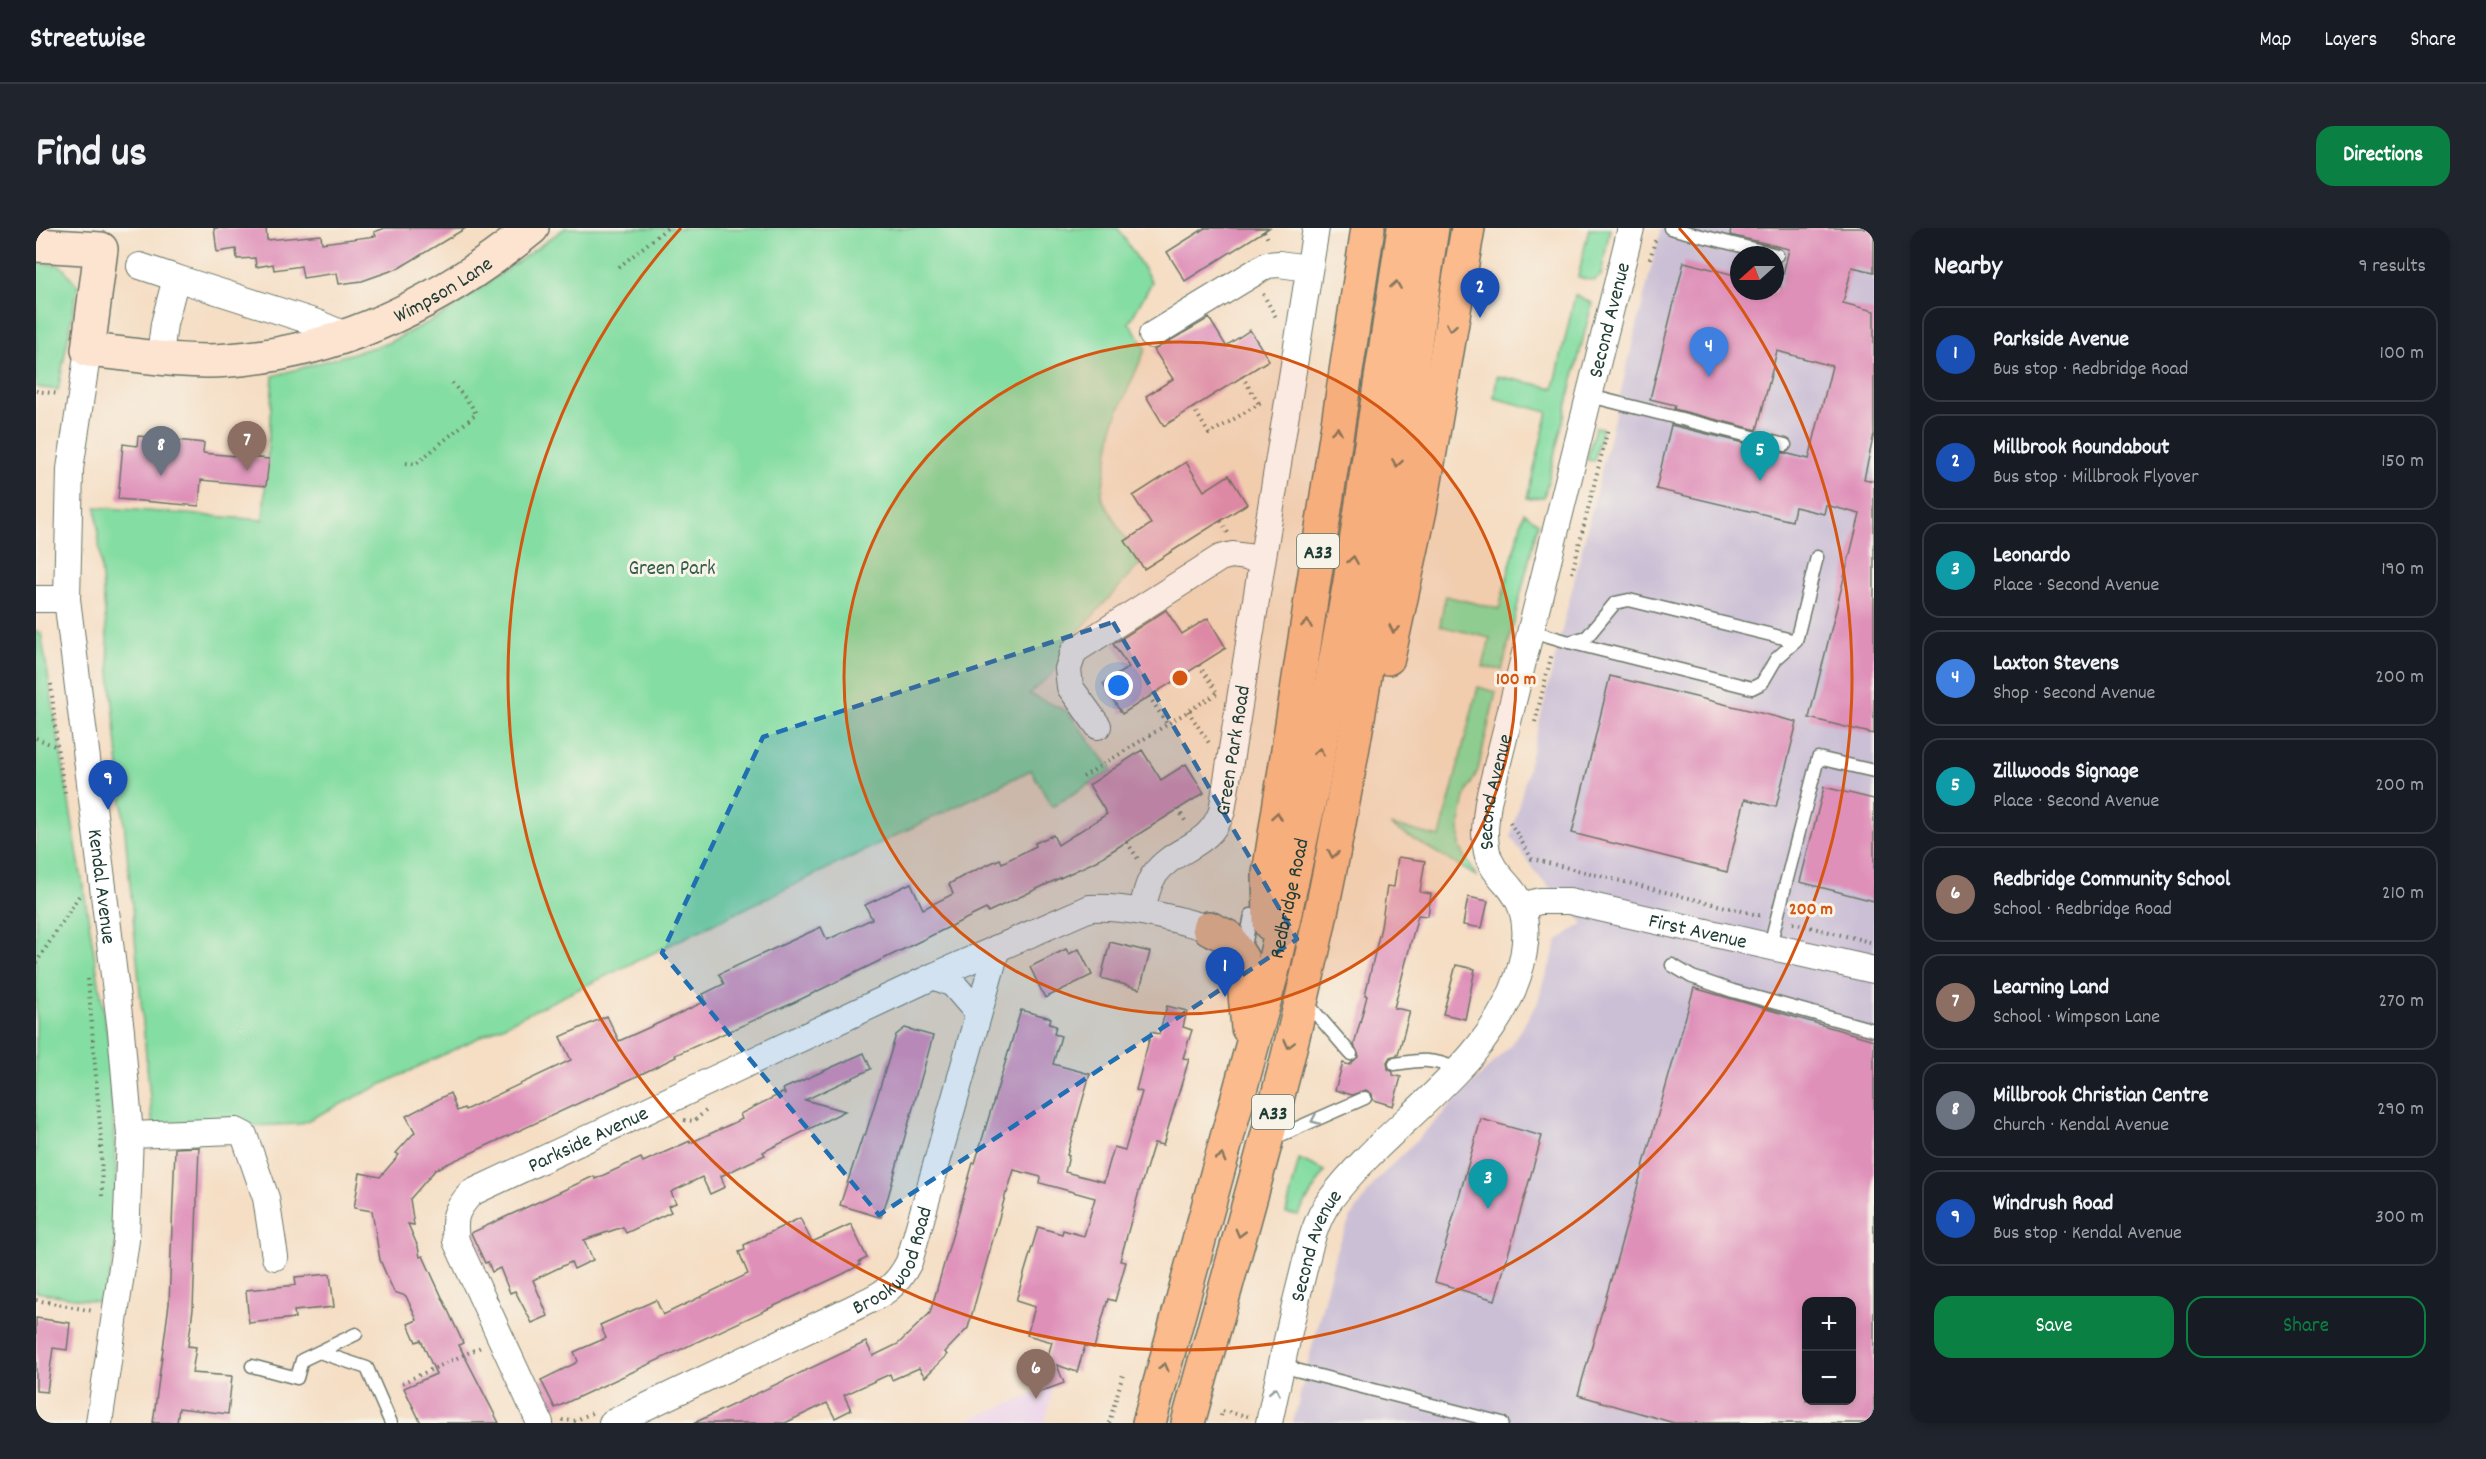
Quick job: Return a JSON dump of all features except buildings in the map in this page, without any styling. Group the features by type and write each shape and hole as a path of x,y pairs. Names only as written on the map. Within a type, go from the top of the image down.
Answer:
{"highway":[{"name":"A33","path":"1272,973 1269,874 1368,228"},
{"name":"A33","path":"1398,364 1404,228"},
{"name":"A33","path":"1398,364 1432,228"},
{"name":"A33","path":"1344,797 1373,723 1379,700 1420,510 1468,228"},
{"name":"Redbridge Road","path":"1188,1423 1264,1143 1316,938 1344,797 1358,723 1398,364"},
{"name":"Redbridge Road","path":"1149,1423 1272,973 1312,788 1348,593 1398,364"},
{"path":"1209,928 1242,922 1251,915 1269,874"},
{"path":"1209,928 1228,937 1238,949 1242,959 1250,1056"}],"street":[{"name":"Wimpson Lane","path":"88,350 227,361 305,348 382,323 450,288 532,228"},
{"name":"Green Park Road","path":"1142,911 1151,880 1160,868 1209,834 1216,826 1222,811 1229,760 1229,691 1262,559 1316,228"},
{"name":"Second Avenue","path":"1269,1423 1311,1239 1329,1202 1373,1151 1480,1044 1500,1014 1518,976 1526,935 1522,906 1513,891 1497,874 1487,853 1484,827 1488,802 1631,228"},
{"path":"36,245 101,238 88,350"},
{"path":"1152,334 1267,266 1279,264 1308,268"},
{"path":"140,266 317,323 345,335"},
{"path":"160,356 164,324 176,278"},
{"name":"Kendal Avenue","path":"88,350 70,470 68,599 121,1030 130,1135 126,1240 99,1423"},
{"path":"1098,726 1070,687 1068,669 1074,651 1220,558 1232,555 1262,559"},
{"path":"36,599 68,599"},
{"name":"First Avenue","path":"1522,906 1540,901 1569,902 1874,970"},
{"name":"Parkside Avenue","path":"540,1423 456,1240 454,1222 458,1208 471,1193 934,976 1090,908 1108,907 1142,911 1209,928"},
{"name":"Brookwood Road","path":"612,1423 886,1292 900,1279 909,1262 997,948"},
{"path":"934,976 953,984 978,1013"},
{"path":"130,1135 236,1131 244,1135 266,1198 275,1257"}],"lane":[{"path":"1670,228 1741,246"},
{"path":"1590,396 1785,445"},
{"path":"1532,632 1752,688 1762,683 1776,659 1796,641 1817,557"},
{"path":"1569,642 1587,637 1615,603 1629,600 1796,641"},
{"path":"1770,945 1818,758 1874,771"},
{"path":"1242,959 1251,915"},
{"path":"1672,965 1692,978 1723,988 1874,1030"},
{"path":"1301,997 1351,1054"},
{"path":"1395,1064 1425,1059 1442,1062 1457,1069"},
{"path":"1264,1143 1365,1098"},
{"path":"252,1366 297,1378 302,1360 356,1334"},
{"path":"319,1352 367,1368 391,1423"},
{"path":"1282,1359 1296,1370 1502,1423"}],"path":[{"path":"619,267 667,228"},
{"path":"1250,274 1296,350"},
{"path":"1242,376 1259,404"},
{"path":"406,463 416,464 476,414 452,383"},
{"path":"1193,407 1209,434 1259,404 1287,407"},
{"path":"1083,777 1188,711 1229,691 1199,665"},
{"path":"1149,696 1167,724"},
{"path":"1188,711 1219,759 1229,760"},
{"path":"36,738 57,747"},
{"path":"36,963 100,863"},
{"path":"78,897 80,907"},
{"path":"87,970 101,1138 102,1206"},
{"path":"683,1120 694,1121 710,1107"},
{"path":"36,1300 93,1311 94,1301"},
{"path":"402,1383 501,1337"},
{"path":"1109,1423 1123,1374"}],"highlighted area":[{"path":"1113,622 1297,939 879,1215 662,953 763,737"}],"shaded area":[{"path":"1661,228 1874,228 1874,1423 1293,1423 1336,1251 1350,1219 1377,1180 1509,1047 1537,1004 1558,940 1584,923 1535,872 1511,837"},
{"path":"1053,1387 1045,1423 960,1423"}],"green space":[{"name":"Green Park","path":"565,228 1118,228 1152,282 1129,323 1146,348 1114,421 1101,497 1140,564 1079,631 1056,670 1029,694 1067,711 1112,770 1052,807 1031,770 300,1124 153,1130 96,507 263,520 273,376 388,343 446,313"},
{"path":"1589,228 1610,228 1601,275 1594,281 1578,277"},
{"path":"36,263 60,265 78,286 58,390 36,387"},
{"path":"1575,295 1592,303 1544,497 1527,498 1548,412 1494,398 1497,376 1554,388"},
{"path":"1595,427 1602,428 1594,461 1587,460"},
{"path":"1524,512 1538,523 1502,670 1483,667 1490,638 1440,626 1445,596 1499,609"},
{"path":"36,631 41,633 109,1043 116,1168 115,1248 105,1303 36,1292"},
{"path":"1478,687 1496,692 1478,770 1465,796 1460,824 1460,847 1476,876 1390,825 1440,837"},
{"path":"1299,1159 1325,1171 1298,1215 1286,1213"}],"place":[{"name":"Millbrook Roundabout","path":"1480,318"},
{"name":"Laxton Stevens","path":"1709,377"},
{"name":"Learning Land","path":"247,471"},
{"name":"Millbrook Christian Centre","path":"161,476"},
{"name":"Zillwoods Signage","path":"1760,481"},
{"name":"Windrush Road","path":"108,810"},
{"name":"Parkside Avenue","path":"1225,997"},
{"name":"Leonardo","path":"1488,1209"},
{"name":"Redbridge Community School","path":"1036,1399"}]}
